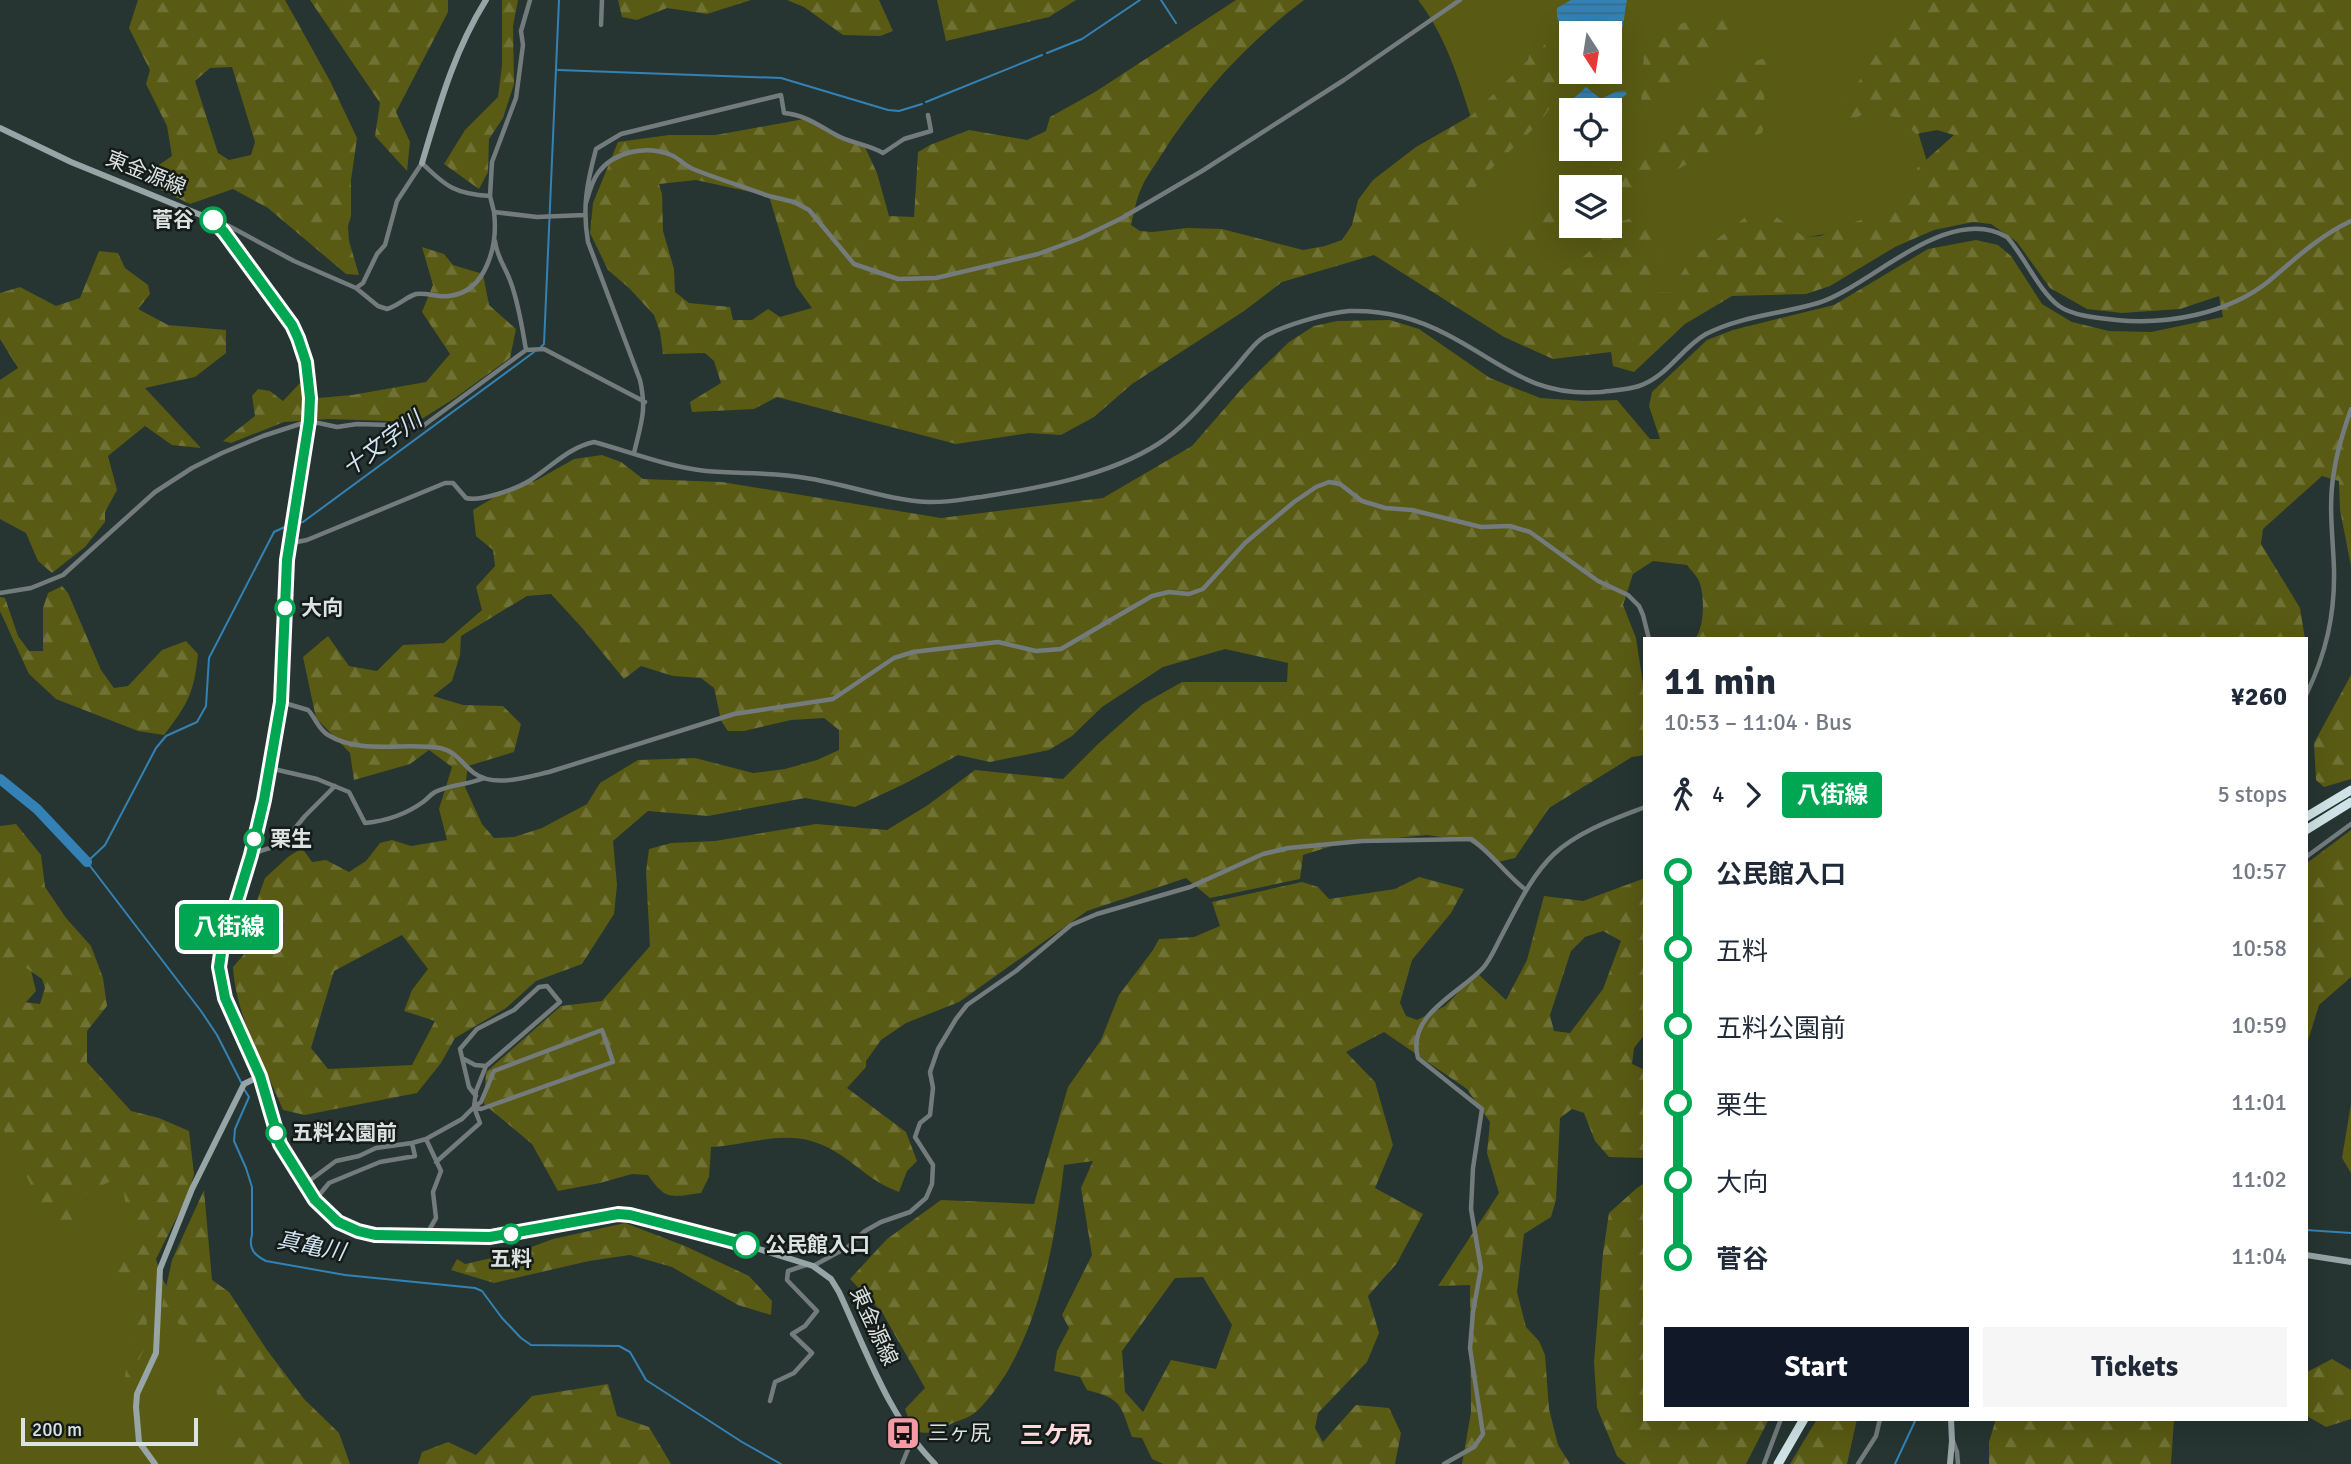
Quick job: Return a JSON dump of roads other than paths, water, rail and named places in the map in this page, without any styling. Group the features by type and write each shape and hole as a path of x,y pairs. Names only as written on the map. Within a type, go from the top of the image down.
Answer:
{"highway":[{"path":"2308,816 2351,790"},
{"path":"2308,829 2351,802"},
{"path":"1778,1464 1803,1421"}],"main road":[{"path":"422,163 448,76 471,23 486,0"},
{"name":"東金源線","path":"0,128 71,162 207,217 217,224 292,325 306,362 310,398 309,421 285,590 281,702 251,855 219,967 229,1012 250,1050 280,1144 315,1200 338,1222 375,1235 490,1237 618,1214 746,1245 811,1265 831,1279 892,1406 935,1464"},
{"path":"155,1464 139,1442 136,1407 137,1394 156,1353 159,1269 192,1189 244,1084 260,1076"},
{"path":"2308,1255 2351,1262"},
{"path":"1950,1464 1951,1421"}],"street":[{"path":"526,350 517,300 507,272 496,255 491,196 492,162 516,98 523,45 521,32 530,0"},
{"path":"601,25 602,0"},
{"path":"586,203 596,175 614,159 638,150 662,152 674,156 687,167 809,210 849,259 864,268 898,279 917,280 997,265 1081,238 1122,218 1202,171 1460,0"},
{"path":"634,453 645,402 640,380 588,242 584,215 586,189 596,149 621,134 781,95 784,113 797,114 836,135 869,145 883,153 904,139 931,131 928,115"},
{"path":"356,288 363,283 377,254 385,246 397,201 422,163 448,187 467,195 491,196"},
{"path":"494,212 537,217 584,215"},
{"path":"290,541 307,540 445,483 453,483 466,498 482,499 529,481 554,461 590,442 624,453 634,453 704,471 809,478 927,502 1053,484 1139,454 1175,431 1262,338 1280,329 1345,312 1407,318 1448,335 1512,374 1536,385 1559,391 1597,392 1628,389 1645,384 1660,374 1702,337 1717,329 1825,300 1907,251 1954,233 1976,229 1998,232 2007,237 2050,298 2064,309 2108,319 2150,321 2205,312 2246,295 2267,282 2316,241 2351,221"},
{"path":"217,224 229,226 294,261 356,288 383,309 392,308 417,294 438,297 467,291 478,281 489,260 494,237"},
{"path":"0,593 31,588 63,575 141,503 192,468 263,436 309,421 338,427 357,424 423,426 526,350 544,349 645,402"},
{"path":"2308,691 2323,658 2331,624 2334,569 2331,515 2333,472 2351,409"},
{"path":"281,702 308,709 328,735 364,746 416,746 449,751 476,775 484,778 501,780 549,772 734,715 833,699 894,658 913,652 998,642 1037,651 1062,649 1152,596 1169,592 1189,594 1203,589 1245,543 1294,502 1316,487 1329,482 1340,484 1362,501 1385,508 1412,510 1481,527 1510,526 1530,532 1598,581 1628,595 1639,606 1648,637"},
{"path":"269,768 317,779 349,792 365,823 399,816 434,793 450,786 484,778"},
{"path":"251,855 282,844 335,786"},
{"path":"1444,1464 1474,1447 1483,1434 1470,1348 1481,1268 1471,1209 1473,1168 1482,1109 1418,1058 1415,1047 1419,1030 1426,1018 1488,962 1526,890 1543,866 1568,843 1643,808"},
{"path":"2308,856 2351,824"},
{"path":"770,1401 775,1382 794,1373 812,1353 792,1334 805,1326 817,1311 787,1280 788,1271 811,1265 848,1247 865,1231 910,1212 926,1198 932,1184 933,1165 915,1137 920,1123 930,1115 932,1109 933,1088 930,1072 938,1049 967,1005 1016,971 1071,925 1097,914 1190,887 1263,854 1330,843 1471,839 1526,890"},
{"path":"436,1162 480,1123 474,1107 481,1073 486,1066 560,1002 547,986 539,987 514,1010 470,1035 460,1049 470,1087 476,1096"},
{"path":"305,1184 336,1161 359,1156 376,1148 426,1139 462,1119 474,1107 481,1102 494,1071 602,1030 613,1062 481,1109 474,1107"},
{"path":"464,1059 475,1065 486,1066"},
{"path":"425,1237 436,1218 433,1192 441,1171 426,1139"},
{"path":"315,1200 329,1183 380,1162 415,1156 412,1143"},
{"path":"1764,1464 1781,1421"},
{"path":"1858,1464 1876,1436 1880,1421"},
{"path":"902,1464 913,1437"},
{"path":"1952,1441 1958,1464"}],"water":[{"path":"1571,0 1627,0 1622,28 1622,21 1559,22 1557,8"},
{"path":"1586,87 1600,98 1574,98"},
{"path":"1625,91 1627,94 1621,98 1603,98 1615,92"}],"waterway":[{"name":"十文字川","path":"541,347 544,344 559,0"},
{"path":"1047,53 1082,39 1140,0"},
{"path":"1161,0 1176,23"},
{"path":"926,102 1042,55"},
{"path":"558,70 781,78 888,110 899,111 922,104"},
{"name":"十文字川","path":"294,524 303,522 534,352"},
{"name":"十文字川","path":"242,1084 217,1035 201,1011 87,862 105,845 156,748 166,736 197,722 206,706 209,658 274,532 289,525"},
{"name":"真亀川","path":"0,779 37,809 87,862"},
{"name":"真亀川","path":"244,1089 249,1097 235,1129 234,1141 252,1187 251,1244 258,1256 266,1261 345,1275 475,1288 482,1291 502,1318 531,1345 619,1346 630,1352 646,1380 781,1464"},
{"name":"真亀川","path":"2308,1230 2351,1233"},
{"name":"真亀川","path":"1895,1464 1915,1421"}],"place":[{"name":"菅谷","path":"213,220"},
{"name":"大向","path":"285,608"},
{"name":"栗生","path":"254,839"},
{"name":"五料公園前","path":"276,1133"},
{"name":"五料","path":"511,1234"},
{"name":"公民館入口","path":"746,1245"},
{"name":"三ヶ尻","path":"903,1433"}],"district":[{"name":"三ケ尻","path":"1056,1435"}]}
